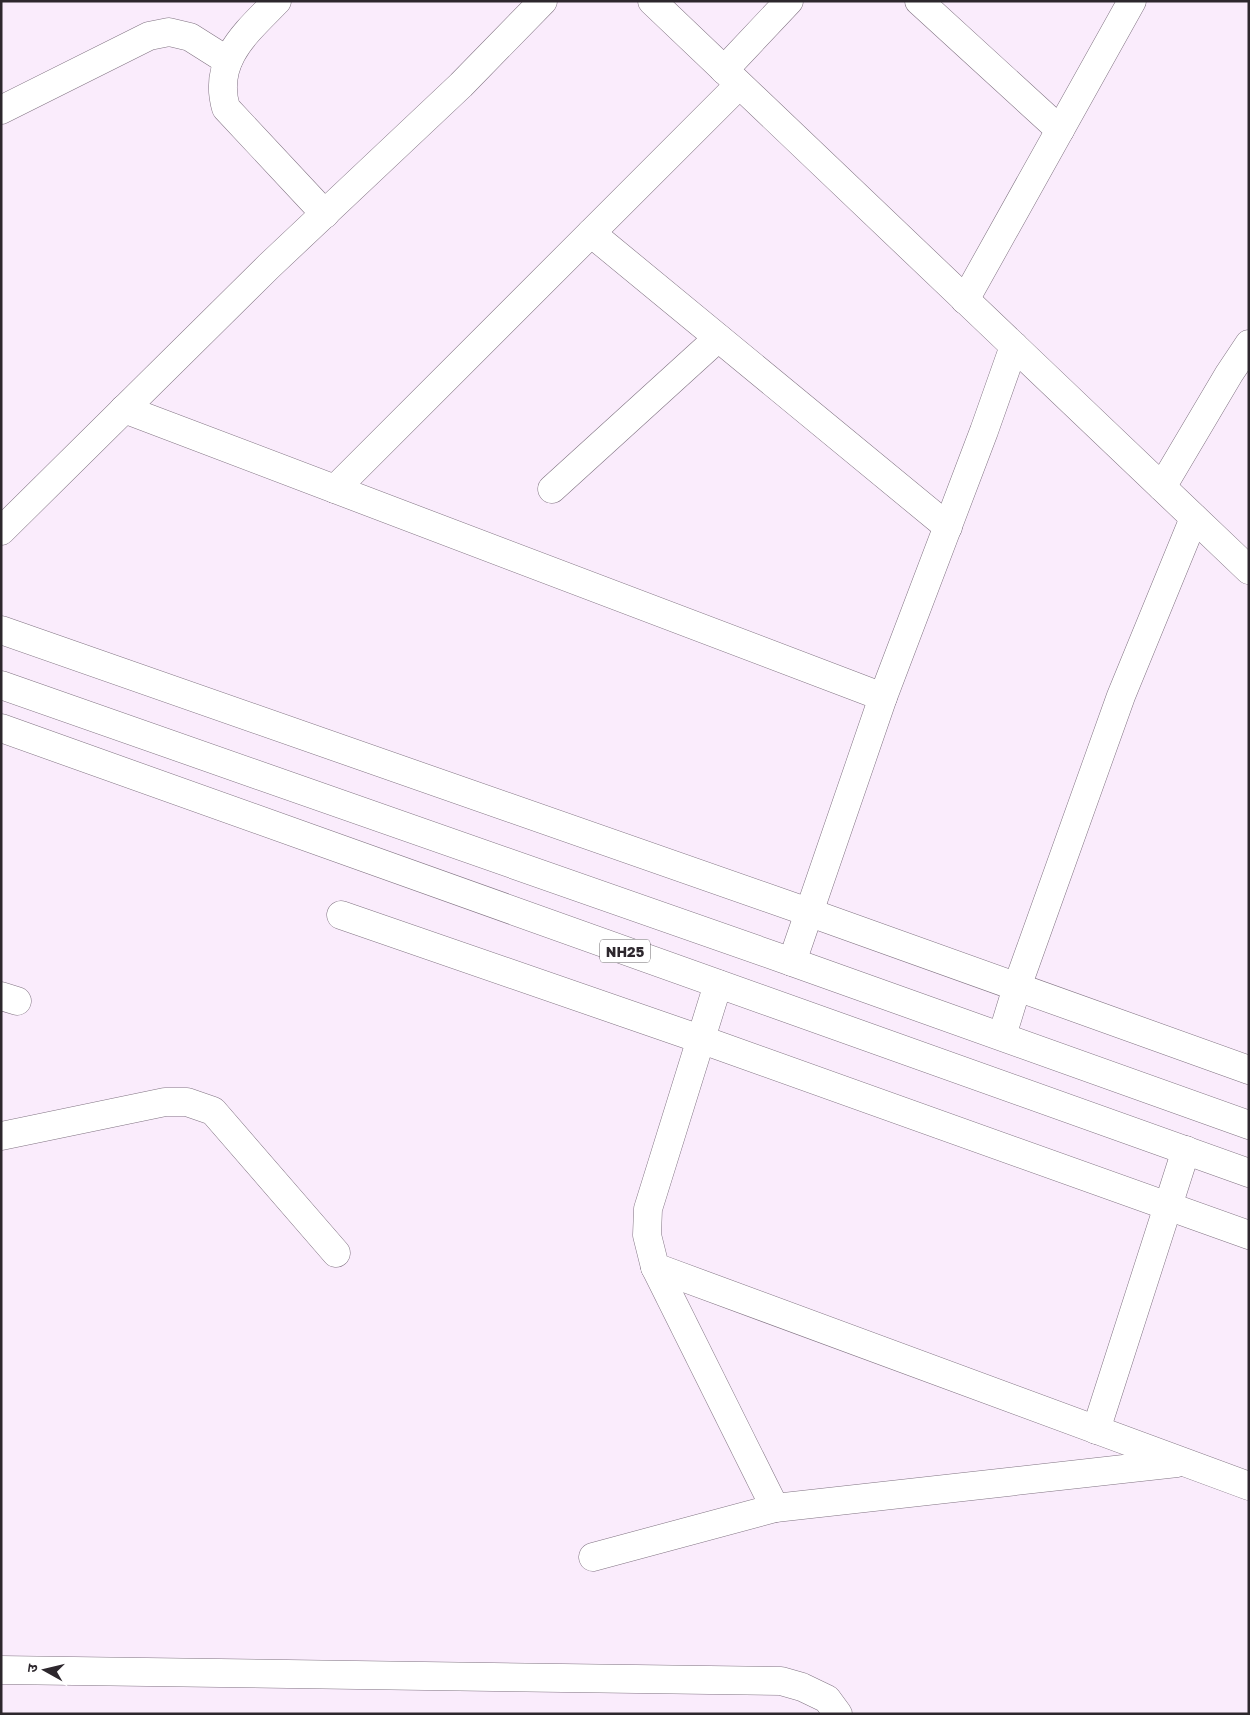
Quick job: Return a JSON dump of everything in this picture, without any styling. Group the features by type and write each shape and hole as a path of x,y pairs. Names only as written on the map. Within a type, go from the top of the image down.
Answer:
{"main road":[{"path":"277,1 244,36 228,61 223,76 222,96 226,108 324,214"},
{"path":"1,531 269,266 461,85 543,1"},
{"path":"652,1 1249,570"},
{"path":"335,489 591,233 732,77 789,1"},
{"path":"919,1 1060,130"},
{"path":"965,300 1132,1"},
{"path":"1,110 149,36 169,32 190,37 228,61"},
{"path":"591,233 948,527"},
{"path":"552,489 718,338"},
{"path":"1162,487 1249,344"},
{"path":"792,962 883,697 984,431 1014,346"},
{"path":"124,409 883,697"},
{"path":"1002,1036 1017,987 1120,696 1194,518"},
{"path":"1,630 808,912 1249,1070"},
{"path":"1,685 1002,1036 1249,1125"},
{"name":"NH25","path":"1,728 1249,1173"},
{"path":"341,915 1249,1235"},
{"path":"718,984 648,1209 647,1235 655,1267 775,1508"},
{"path":"1,1136 165,1102 187,1102 214,1111 336,1253"},
{"path":"1096,1430 1186,1150"},
{"path":"655,1267 1249,1486"},
{"path":"593,1556 775,1508 1184,1462"},
{"path":"1,1670 781,1681 802,1687 827,1699 838,1714"}]}
